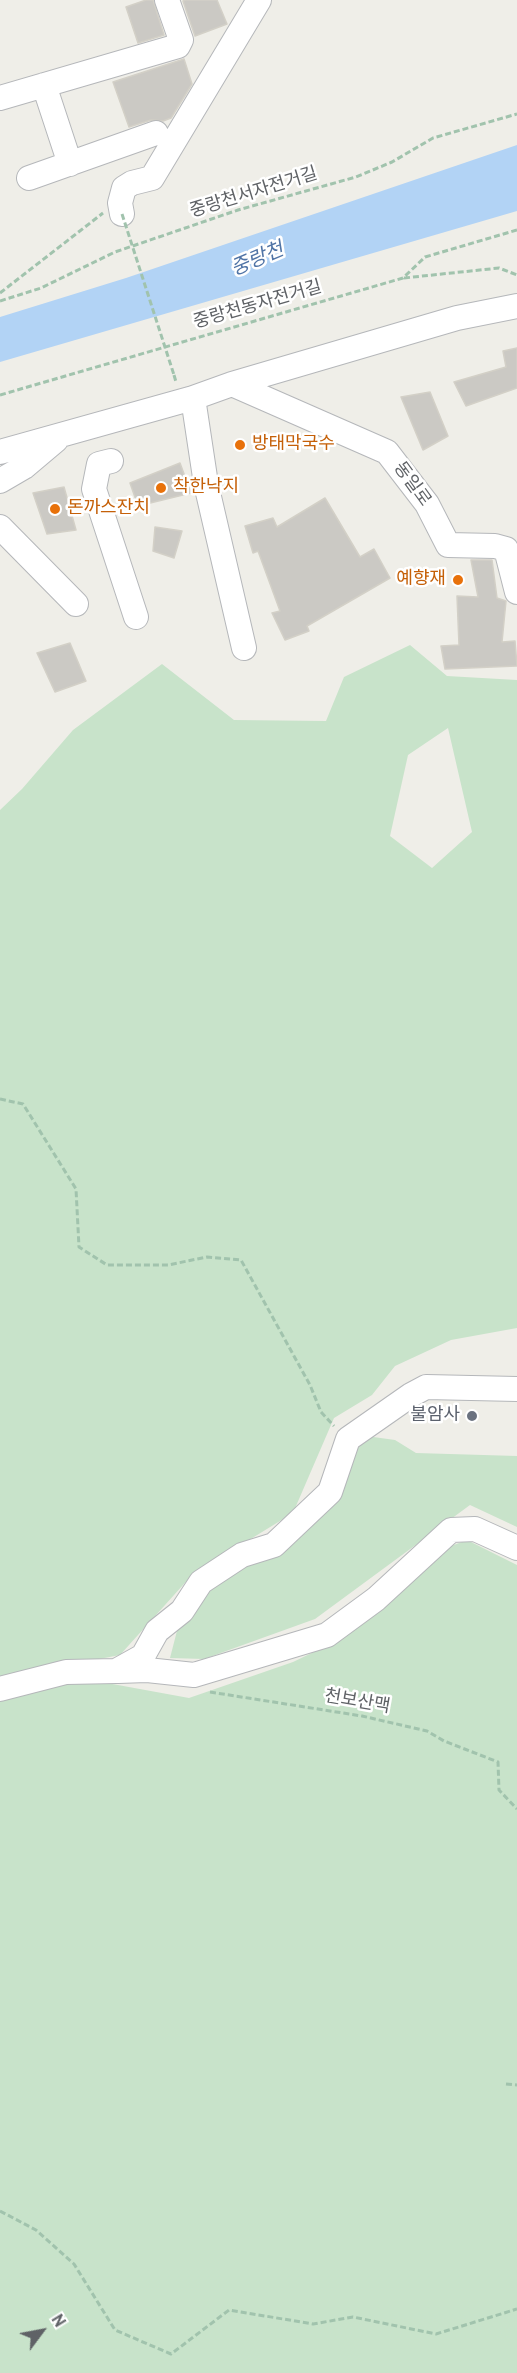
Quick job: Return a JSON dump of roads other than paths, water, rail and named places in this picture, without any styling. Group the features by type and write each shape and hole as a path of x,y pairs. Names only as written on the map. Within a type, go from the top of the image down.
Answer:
{"street":[{"path":"0,98 178,46 181,40 167,0"},
{"path":"121,209 124,188 132,183 152,178 259,0"},
{"path":"45,85 70,164"},
{"path":"29,178 156,133"},
{"path":"0,452 89,428 185,390 232,384 457,318 517,306"},
{"name":"동일로","path":"232,384 387,452 427,504 448,545 495,546 506,549 517,592"},
{"path":"185,390 244,648"},
{"path":"89,428 105,462 94,489 136,617"},
{"path":"0,481 24,467 62,435"},
{"path":"0,527 76,604"},
{"path":"116,1671 143,1656 157,1631 182,1611 201,1582 242,1555 274,1545 330,1492 348,1439 411,1395 426,1388 517,1389"},
{"path":"0,1689 66,1672 147,1670 194,1675 327,1635 376,1599 451,1530 474,1529 517,1548"}],"water":[{"name":"중랑천","path":"517,145 517,211 0,362 0,317 126,278"}],"place":[{"name":"방태막국수","path":"240,445"},
{"name":"착한낙지","path":"161,488"},
{"name":"돈까스잔치","path":"55,509"},
{"name":"예향재","path":"458,580"},
{"name":"불암사","path":"472,1416"}]}
